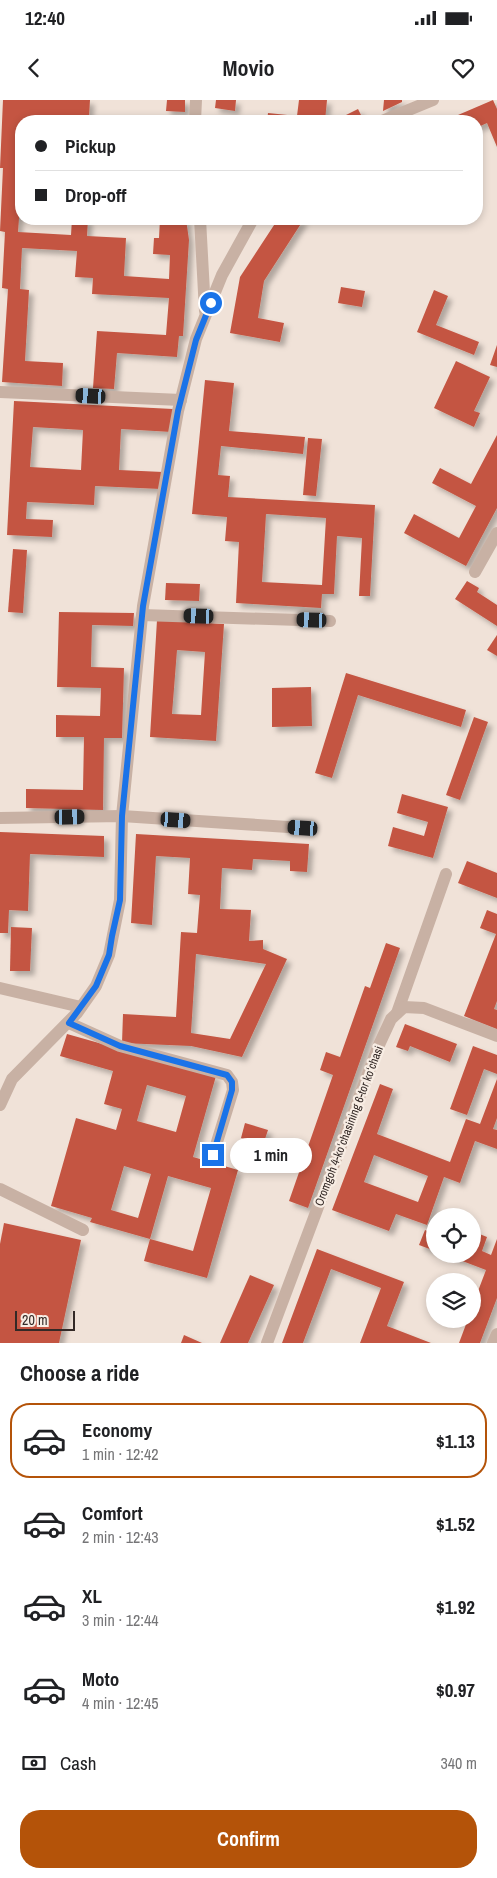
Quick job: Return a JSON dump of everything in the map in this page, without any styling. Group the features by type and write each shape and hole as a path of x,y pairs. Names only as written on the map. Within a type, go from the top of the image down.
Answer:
{"street":[{"path":"195,115 196,100"},
{"path":"396,115 427,101"},
{"path":"200,225 205,317"},
{"path":"0,1106 12,1079 69,1023 81,1007 96,986 109,955 120,900 122,816 142,615 181,400 196,340 205,317 222,275 250,225"},
{"path":"0,392 181,400"},
{"path":"475,572 497,534"},
{"path":"142,615 330,620"},
{"path":"0,818 122,816 303,828"},
{"name":"Oromgoh 4-koʻchasining 6-tor koʻchasi","path":"267,1343 378,1047 391,1019 397,1013 446,874"},
{"path":"0,988 81,1007"},
{"path":"397,1013 404,1007 424,1008 497,1036"},
{"path":"69,1023 120,1046 227,1075 232,1082 232,1090 213,1155"},
{"path":"0,1189 83,1230"},
{"path":"494,1343 497,1334"}],"building":[{"path":"3,100 90,100 89,115 15,115 15,225 18,225 18,232 71,235 72,225 88,225 87,236 126,238 124,276 169,279 170,255 153,254 154,238 159,238 160,225 187,225 189,240 183,336 179,336 177,357 117,353 114,389 93,388 97,331 166,335 169,298 92,294 93,278 75,277 77,251 22,248 20,289 29,290 25,361 63,363 62,386 2,382 8,289 2,288 5,232 0,231 3,168 0,168"},
{"path":"167,100 185,100 185,112 166,111"},
{"path":"216,100 236,100 235,111 215,108"},
{"path":"299,100 327,100 326,115 297,115"},
{"path":"384,100 402,100 402,102 383,111"},
{"path":"493,100 497,109 497,147 487,123 483,125 483,115 458,115"},
{"path":"358,109 361,115 346,115"},
{"path":"268,113 287,115 268,115"},
{"path":"274,225 300,225 264,281 258,318 284,323 280,342 230,333 240,277"},
{"path":"341,287 365,291 362,307 338,303"},
{"path":"434,290 448,296 436,325 479,342 474,355 417,332"},
{"path":"497,345 497,367 490,365"},
{"path":"456,361 490,377 474,411 480,413 474,427 434,408"},
{"path":"205,380 234,383 229,431 305,437 303,454 221,446 218,475 230,476 228,497 375,505 370,596 359,596 362,538 337,536 334,594 322,594 321,608 236,603 239,542 225,541 227,517 192,514","holes":["266,514 326,518 322,585 262,582"]},
{"path":"14,401 173,409 172,432 121,429 119,470 163,472 161,489 95,486 94,505 27,502 26,519 53,520 52,537 7,535","holes":["33,427 83,430 81,470 30,467"]},
{"path":"497,435 497,508 466,566 404,533 414,514 459,538 476,506 432,483 440,468 471,484"},
{"path":"308,438 322,439 316,496 303,495"},
{"path":"13,549 27,550 23,613 8,612"},
{"path":"467,581 479,588 477,592 497,605 497,626 455,599"},
{"path":"166,583 200,584 199,601 165,600"},
{"path":"59,612 134,613 133,626 92,625 91,667 124,668 122,738 104,738 103,810 26,808 26,789 83,790 84,737 56,737 56,715 100,716 101,688 57,687"},
{"path":"157,620 224,624 216,741 150,737","holes":["177,650 205,652 201,715 172,714"]},
{"path":"497,635 497,656 487,650"},
{"path":"346,673 466,710 461,727 358,695 332,778 315,773"},
{"path":"311,687 312,726 272,727 272,688"},
{"path":"474,717 488,722 460,800 446,795"},
{"path":"402,794 448,807 433,858 388,846 393,827 424,836 428,822 397,813"},
{"path":"0,832 104,836 104,857 30,854 28,911 9,910 8,933 0,933"},
{"path":"136,834 309,844 307,872 290,871 290,861 253,859 252,870 222,868 220,909 251,910 249,941 263,940 263,949 287,959 242,1057 191,1046 122,1043 123,1014 176,1017 181,932 197,933 200,895 188,894 190,858 156,856 152,925 131,923","holes":["196,954 266,964 230,1039 191,1033"]},
{"path":"467,861 497,873 497,898 458,883"},
{"path":"487,910 497,914 497,1001 494,1009 497,1010 497,1029 464,1016 496,934 480,928"},
{"path":"11,927 32,928 30,971 10,971"},
{"path":"386,943 400,948 308,1208 289,1201 333,1075 320,1070 326,1052 340,1057 365,986 370,988"},
{"path":"405,1024 457,1044 450,1062 410,1046 408,1051 396,1047"},
{"path":"67,1034 216,1076 193,1157 238,1170 207,1278 144,1261 150,1239 90,1222 92,1218 51,1206 76,1118 116,1130 122,1109 104,1104 113,1071 60,1056","holes":["147,1085 186,1096 176,1132 137,1121","124,1166 151,1174 138,1218 111,1210","168,1176 211,1188 193,1251 150,1239"]},
{"path":"473,1046 497,1055 497,1074 484,1069 467,1115 450,1109"},
{"path":"497,1079 497,1118 493,1129 497,1130 497,1149 475,1141 460,1183 444,1177 433,1208 426,1208 426,1225 396,1214 389,1231 332,1210 380,1084 393,1089 377,1134 450,1162 466,1119 480,1124","holes":["374,1155 428,1176 418,1202 364,1182"]},
{"path":"245,1123 268,1130 263,1145 241,1138"},
{"path":"4,1223 81,1240 59,1343 0,1343 0,1244"},
{"path":"425,1230 426,1230 426,1248 419,1245"},
{"path":"481,1235 487,1237 482,1251 491,1255 497,1239 497,1298 480,1343 459,1343 465,1328 481,1328 481,1283 486,1270 468,1263 481,1263"},
{"path":"317,1249 404,1282 387,1326 431,1343 360,1343 381,1288 331,1269 303,1343 282,1343"},
{"path":"250,1275 274,1285 248,1343 220,1343"},
{"path":"184,1335 202,1343 181,1343"}],"route":[{"path":"211,303 196,340 178,411 143,606 122,816 120,900 109,955 96,986 69,1023 120,1046 227,1075 232,1082 232,1090 213,1155"}]}
